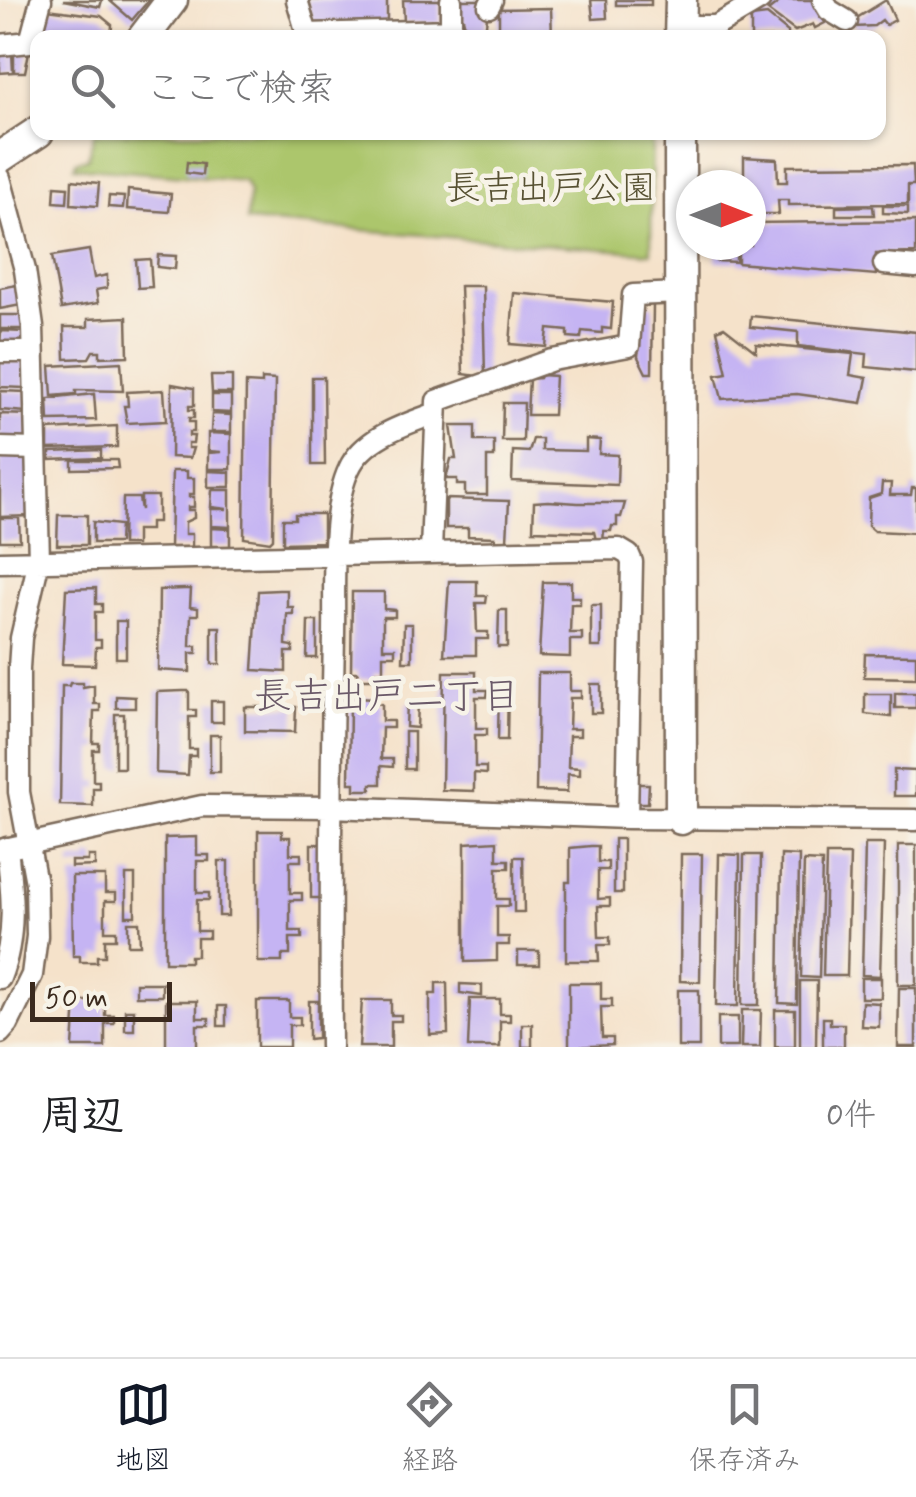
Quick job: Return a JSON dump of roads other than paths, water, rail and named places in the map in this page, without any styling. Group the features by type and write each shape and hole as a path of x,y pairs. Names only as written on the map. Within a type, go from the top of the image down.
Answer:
{"street":[{"path":"33,30 41,0"},
{"path":"149,30 172,0"},
{"path":"298,0 306,30"},
{"path":"451,30 452,0"},
{"path":"680,21 716,26 760,0"},
{"path":"824,0 829,10 847,22"},
{"path":"0,45 30,42"},
{"path":"0,156 30,137"},
{"path":"680,140 681,819"},
{"path":"0,178 24,270 33,352 39,560 18,668 20,792 36,883 37,936 32,975 8,1024 0,1032"},
{"path":"884,264 916,267"},
{"path":"432,551 437,400 552,360 629,346 633,295 680,293"},
{"path":"0,352 33,352"},
{"path":"331,1047 330,807 341,494 350,466 366,447 395,428 436,412"},
{"path":"0,448 36,449"},
{"path":"0,562 619,549 632,562 627,818"},
{"path":"0,978 11,938 12,896 4,849 202,806 627,818 916,820"}],"district":[{"name":"長吉出戸二丁目","path":"387,697"}],"park label":[{"name":"長吉出戸公園","path":"551,189"}]}
